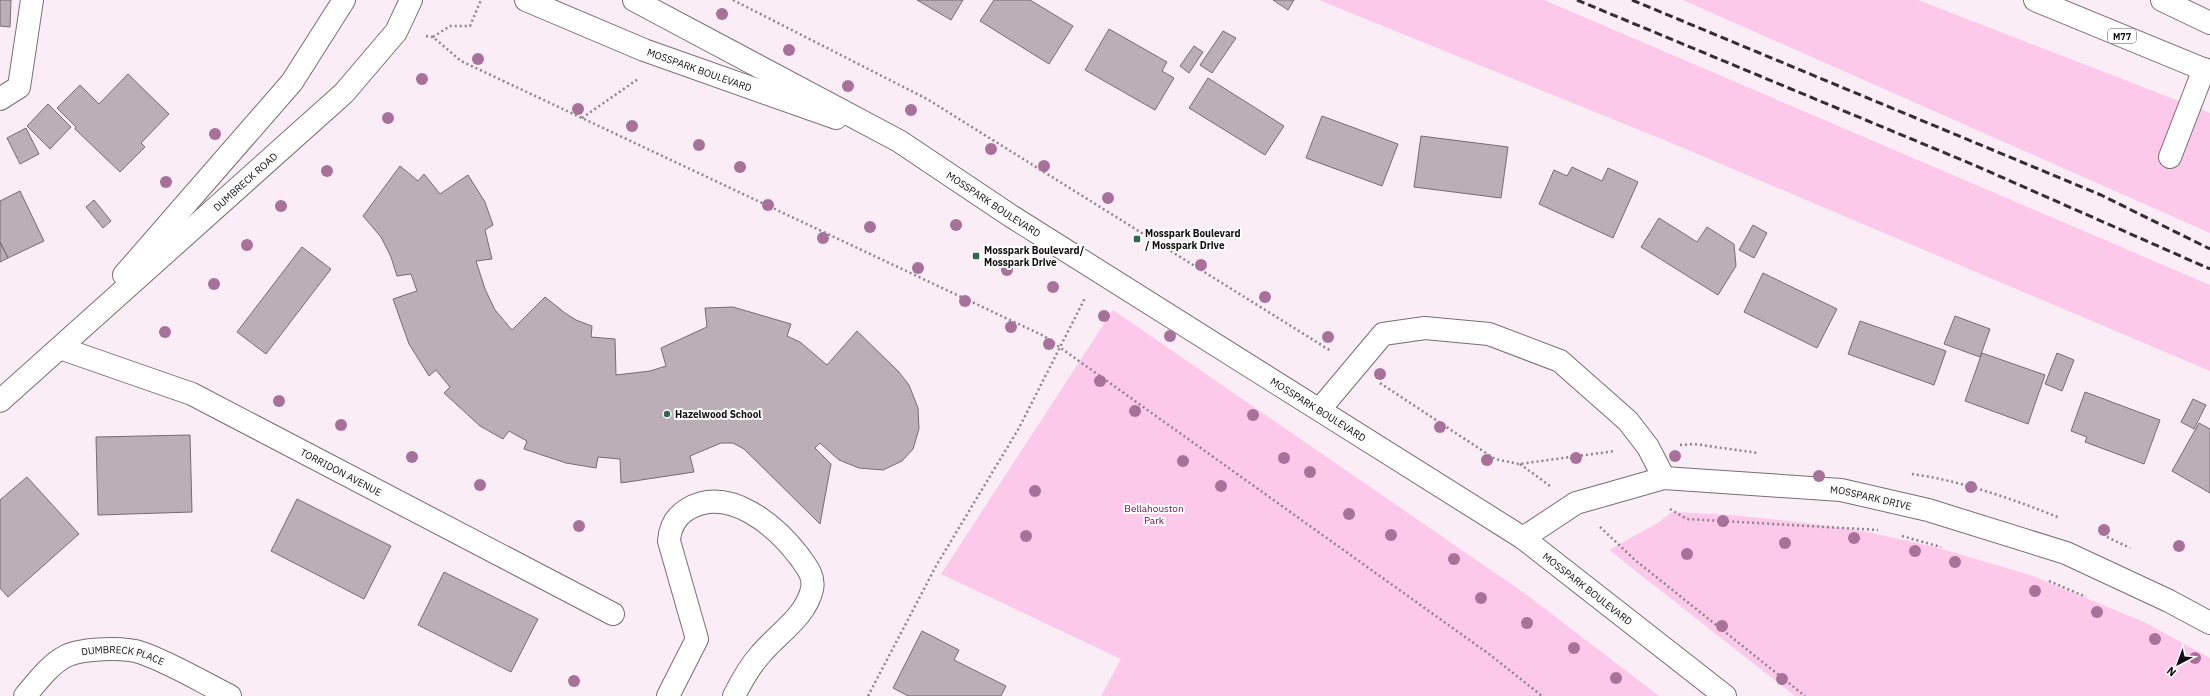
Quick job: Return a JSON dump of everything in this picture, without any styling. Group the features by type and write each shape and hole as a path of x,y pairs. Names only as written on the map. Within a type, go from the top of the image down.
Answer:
{"main road":[{"path":"0,99 19,87 32,0"},
{"name":"DUMBRECK ROAD","path":"60,348 292,82 344,0"},
{"name":"DUMBRECK ROAD","path":"0,401 344,93 396,32 411,0"},
{"name":"MOSSPARK BOULEVARD","path":"526,0 666,59 899,140"},
{"name":"MOSSPARK BOULEVARD","path":"634,0 899,140 1011,216 1523,538 1725,696"},
{"name":"M77","path":"2035,0 2207,70"},
{"path":"2162,0 2210,23"},
{"path":"2170,157 2207,70"},
{"path":"1320,409 1383,334 1425,328 1489,334 1560,361 1628,421 1648,447 1664,478"},
{"name":"TORRIDON AVENUE","path":"60,348 192,394 613,614"},
{"name":"MOSSPARK DRIVE","path":"1523,538 1576,503 1664,478 1841,490 1928,510 2066,553 2170,601 2210,623"},
{"path":"668,696 696,639 670,541 671,527 679,515 692,506 709,503 738,506 766,521 789,542 805,564 812,580 810,595 804,609 760,655 734,696"},
{"name":"DUMBRECK PLACE","path":"25,696 52,666 67,656 84,651 110,650 141,653 230,696"}],"path":[{"path":"481,0 470,26 450,26 433,37 461,62 1044,336 1490,654 1542,696"},
{"path":"581,118 666,59"},
{"path":"868,696 936,566 1019,428 1099,271"},
{"path":"1519,464 1576,503 1635,560 1805,696"},
{"path":"1634,487 1687,519 1880,530"},
{"path":"1895,535 1947,549"},
{"path":"2042,577 2091,599"}],"green space":[{"path":"1319,0 1544,0 2210,285 2210,371 1674,144"},
{"path":"1683,0 1918,0 2210,113 2210,233"},
{"name":"Bellahouston Park","path":"1113,310 1527,595 1659,696 1101,696 1121,659 941,574"},
{"path":"1672,512 1731,515 1858,530 1935,547 2030,575 2144,622 2210,658 2210,696 1795,696 1609,550 1659,522"}],"building":[{"path":"0,0 11,0 10,27 0,26"},
{"path":"917,0 963,0 951,20"},
{"path":"994,0 1030,0 1073,26 1049,64 980,21"},
{"path":"1273,0 1294,0 1288,10"},
{"path":"1109,29 1167,62 1162,71 1174,78 1155,110 1085,70"},
{"path":"1223,31 1236,38 1212,73 1200,65"},
{"path":"1194,46 1203,52 1189,73 1180,66"},
{"path":"128,74 169,114 141,143 145,147 120,172 75,129 76,127 57,108 80,85 99,104"},
{"path":"1208,78 1284,126 1265,155 1189,108"},
{"path":"48,104 71,127 50,149 27,126"},
{"path":"1322,116 1398,144 1382,186 1306,158"},
{"path":"26,128 39,154 20,164 7,138"},
{"path":"1421,136 1508,147 1501,198 1414,187"},
{"path":"400,166 418,181 424,174 440,194 468,175 485,202 493,225 485,230 492,259 476,261 485,289 495,310 512,330 545,297 576,320 592,326 591,337 615,339 616,375 650,371 666,366 661,348 707,327 705,308 733,307 791,324 787,336 800,342 827,365 857,331 898,371 909,385 918,408 919,429 913,449 902,461 883,470 859,468 839,460 820,443 815,448 831,464 820,524 744,449 733,443 721,443 690,456 694,472 621,483 620,459 598,457 596,468 566,463 524,449 527,441 509,431 503,439 480,426 444,393 450,387 436,370 429,376 409,344 393,299 417,291 411,274 397,276 391,257 381,237 363,216"},
{"path":"1572,167 1602,181 1608,168 1638,182 1613,238 1539,204 1554,170 1567,176"},
{"path":"20,191 44,241 8,258 0,242 0,201"},
{"path":"94,200 111,221 103,228 86,207"},
{"path":"1659,218 1697,242 1707,227 1734,244 1736,266 1718,295 1641,247"},
{"path":"1753,225 1767,233 1754,258 1739,250"},
{"path":"0,242 8,258 0,262"},
{"path":"302,247 331,269 266,354 237,332"},
{"path":"1763,273 1837,309 1817,348 1744,312"},
{"path":"1955,316 1990,329 1980,357 1944,344"},
{"path":"1860,321 1946,351 1934,385 1848,354"},
{"path":"1982,353 2045,375 2028,424 1965,401"},
{"path":"2057,353 2074,360 2062,391 2045,384"},
{"path":"2085,392 2160,420 2144,464 2085,442 2087,437 2071,431"},
{"path":"2193,399 2206,405 2194,429 2181,422"},
{"path":"2199,423 2210,429 2210,493 2172,471"},
{"path":"190,435 192,512 98,515 96,437"},
{"path":"27,477 79,534 8,597 0,588 0,500"},
{"path":"297,499 391,546 364,599 271,551"},
{"path":"444,572 538,619 511,672 418,625"},
{"path":"922,631 959,650 954,660 1006,686 1001,696 908,696 893,688"}],"railway":[{"path":"1577,0 1974,165 2210,269"},
{"path":"1632,0 2101,195 2210,249"}],"place":[{"name":"Mosspark Boulevard / Mosspark Drive","path":"1137,239"},
{"name":"Mosspark Boulevard/ Mosspark Drive","path":"976,256"},
{"name":"Hazelwood School","path":"667,414"}]}
